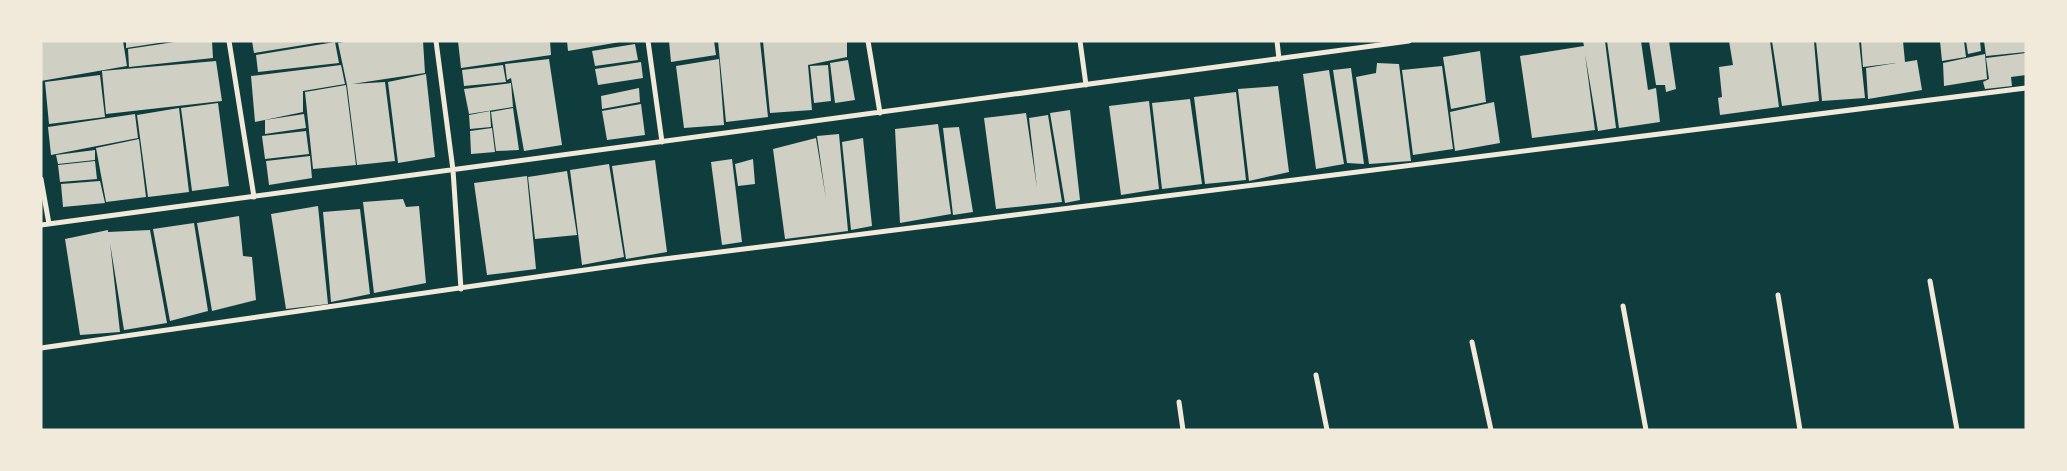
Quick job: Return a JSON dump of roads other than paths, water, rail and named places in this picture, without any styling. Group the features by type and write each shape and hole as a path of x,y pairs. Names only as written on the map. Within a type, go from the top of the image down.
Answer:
{"street":[{"path":"229,41 254,196"},
{"path":"436,41 453,170 461,289"},
{"path":"648,41 662,142"},
{"path":"868,41 880,112"},
{"path":"1080,41 1086,85"},
{"path":"1277,41 1279,59"},
{"path":"41,225 1408,41"},
{"path":"41,348 648,261 2026,88"},
{"path":"41,179 49,224"},
{"path":"1930,280 1957,430"},
{"path":"1778,295 1800,430"},
{"path":"1622,306 1646,430"},
{"path":"1472,342 1491,430"},
{"path":"1316,375 1327,430"},
{"path":"1179,402 1183,430"}]}
